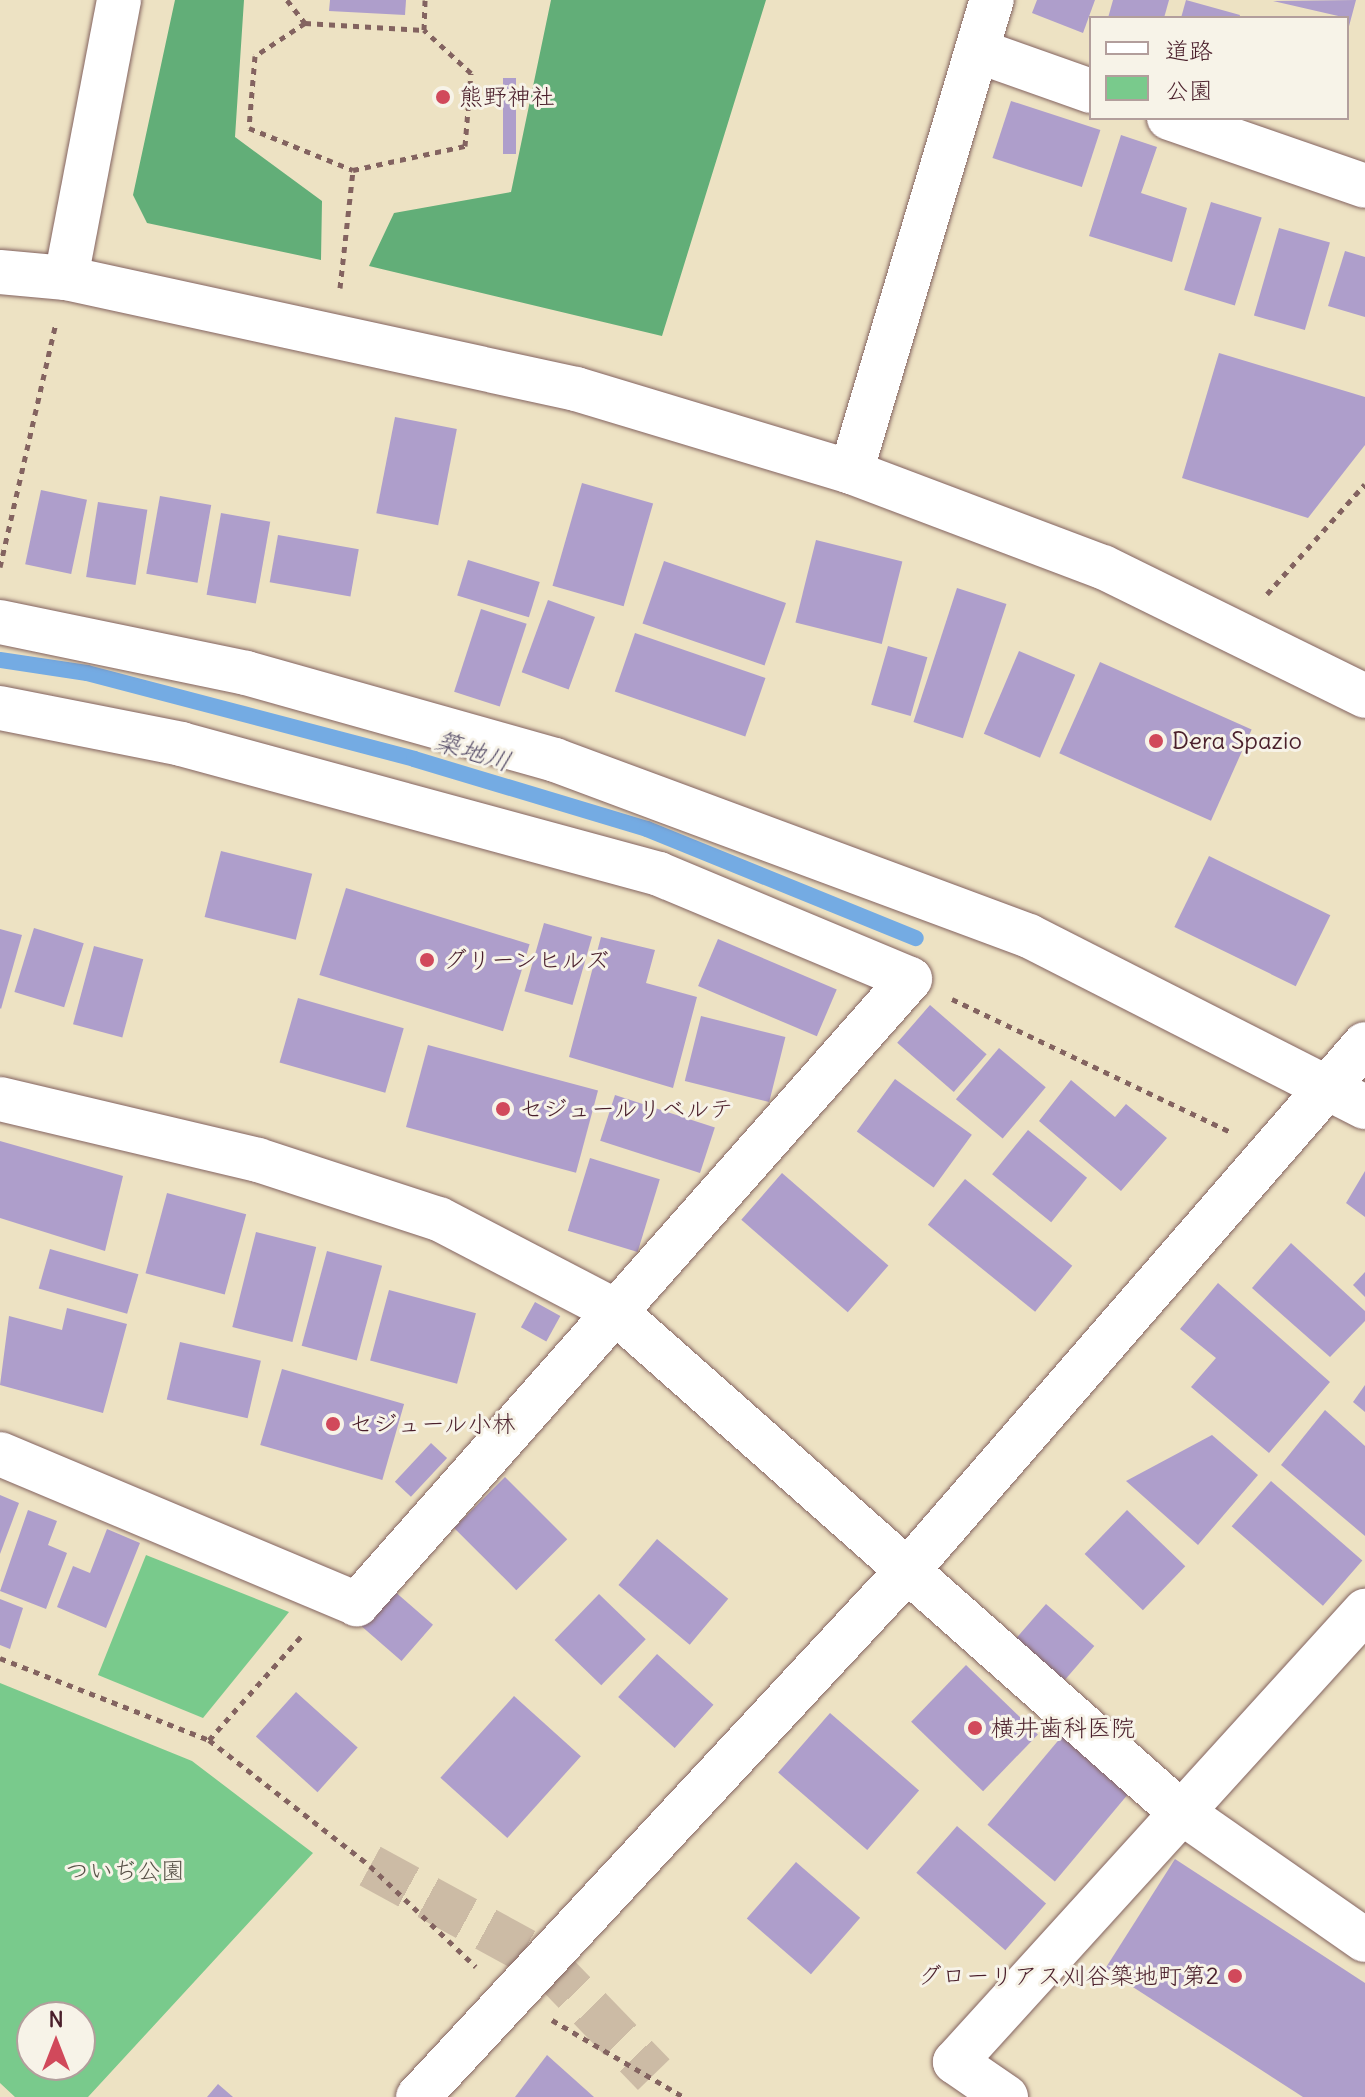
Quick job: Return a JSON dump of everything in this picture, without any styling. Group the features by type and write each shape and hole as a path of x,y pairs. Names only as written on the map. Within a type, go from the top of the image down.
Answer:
{"street":[{"path":"66,278 119,0"},
{"path":"851,472 992,0"},
{"path":"978,51 1089,90"},
{"path":"1175,120 1365,186"},
{"path":"0,272 66,278 576,389 851,472 1103,567 1237,628 1365,696"},
{"path":"0,622 246,673 555,760 1029,936 1329,1084 1365,1107"},
{"path":"0,708 181,744 659,874 910,979 612,1309 357,1604 0,1454"},
{"path":"418,2097 506,1995 907,1571 1269,1150 1365,1044"},
{"path":"0,1099 258,1160 439,1219 612,1309 1177,1809 1365,1940"},
{"path":"1006,2097 955,2062 1177,1809 1365,1611"}],"path":[{"path":"287,0 305,23"},
{"path":"424,30 425,0"},
{"path":"305,23 424,30 471,73 465,146 353,170 249,128 255,56 305,23"},
{"path":"341,282 353,170"},
{"path":"0,567 66,278"},
{"path":"1237,628 1365,484"},
{"path":"910,979 1269,1150"},
{"path":"209,1740 337,1596"},
{"path":"0,1658 209,1740 370,1866 506,1995 684,2097"}],"green space":[{"path":"175,0 244,0 235,137 322,201 321,260 147,223 133,195"},
{"path":"551,0 766,0 662,336 369,266 394,213 511,192"},
{"path":"146,1555 289,1612 203,1718 98,1675"},
{"name":"ついぢ公園","path":"0,1683 192,1761 313,1853 88,2097 15,2097 0,2083"}],"building":[{"path":"330,0 406,0 405,15 329,11"},
{"path":"1037,0 1095,0 1083,33 1032,13"},
{"path":"1113,0 1169,0 1165,16 1109,16"},
{"path":"1186,0 1240,15 1240,16 1182,16"},
{"path":"1356,0 1349,26 1349,16 1273,1"},
{"path":"503,78 516,78 516,154 503,154"},
{"path":"1011,101 1100,130 1082,187 992,158"},
{"path":"1121,135 1157,147 1141,193 1187,208 1172,262 1089,236"},
{"path":"1211,202 1262,217 1235,305 1184,290"},
{"path":"1279,228 1330,243 1305,330 1254,315"},
{"path":"1345,251 1365,257 1365,317 1328,306"},
{"path":"1219,353 1365,397 1365,445 1308,518 1182,478"},
{"path":"395,417 457,429 438,525 376,513"},
{"path":"582,483 653,503 624,606 553,586"},
{"path":"41,490 87,500 71,574 25,564"},
{"path":"160,496 211,505 197,583 146,574"},
{"path":"98,502 147,510 135,585 86,577"},
{"path":"221,513 270,522 256,603 207,595"},
{"path":"278,535 359,549 350,597 270,582"},
{"path":"816,540 902,562 882,644 795,622"},
{"path":"468,560 540,582 529,617 457,595"},
{"path":"664,561 786,603 764,665 643,623"},
{"path":"957,588 1006,604 963,738 913,722"},
{"path":"548,600 595,617 569,689 522,672"},
{"path":"481,609 527,624 500,707 454,692"},
{"path":"635,633 765,678 745,737 615,692"},
{"path":"888,646 927,657 911,716 871,705"},
{"path":"1019,651 1075,675 1040,758 984,734"},
{"name":"Dera Spazio","path":"1100,662 1252,730 1211,821 1059,753"},
{"path":"221,851 312,874 296,940 205,917"},
{"path":"1209,856 1330,915 1296,986 1174,927"},
{"name":"グリーンヒルズ","path":"346,888 530,944 503,1031 319,975"},
{"path":"544,923 592,937 572,1005 524,991"},
{"path":"34,928 84,943 64,1007 14,992"},
{"path":"0,929 22,935 1,1009 0,1008"},
{"path":"601,937 655,950 646,983 697,997 673,1088 569,1057"},
{"path":"718,939 837,989 817,1036 698,986"},
{"path":"94,946 143,959 122,1037 73,1024"},
{"path":"298,998 404,1028 385,1093 280,1062"},
{"path":"930,1005 987,1054 954,1092 897,1043"},
{"path":"701,1016 785,1037 769,1102 685,1081"},
{"name":"セジュールリベルテ","path":"428,1045 598,1091 576,1173 406,1127"},
{"path":"999,1048 1046,1087 1003,1139 956,1099"},
{"path":"895,1079 972,1135 934,1187 857,1132"},
{"path":"1071,1080 1115,1117 1126,1104 1167,1138 1121,1191 1039,1121"},
{"path":"615,1095 715,1127 700,1173 600,1141"},
{"path":"1028,1130 1087,1178 1051,1222 992,1174"},
{"path":"0,1141 123,1176 105,1251 0,1218"},
{"path":"590,1158 660,1179 638,1252 568,1231"},
{"path":"1365,1171 1365,1217 1346,1203"},
{"path":"782,1173 888,1266 848,1312 741,1220"},
{"path":"965,1179 1072,1266 1035,1312 928,1225"},
{"path":"167,1193 246,1214 225,1294 146,1273"},
{"path":"256,1232 316,1247 292,1342 232,1327"},
{"path":"1291,1243 1365,1311 1365,1321 1330,1357 1252,1288"},
{"path":"50,1249 138,1274 127,1314 39,1288"},
{"path":"327,1251 382,1266 357,1360 302,1346"},
{"path":"1365,1272 1365,1297 1353,1285"},
{"path":"1218,1283 1330,1382 1269,1453 1191,1387 1216,1358 1180,1329"},
{"path":"389,1290 476,1313 457,1384 370,1361"},
{"path":"535,1302 560,1316 546,1341 521,1327"},
{"path":"67,1308 127,1324 103,1413 0,1385 9,1316 62,1330"},
{"path":"180,1342 261,1361 248,1418 167,1399"},
{"name":"セジュール小林","path":"282,1369 404,1404 382,1480 260,1445"},
{"path":"1365,1385 1365,1412 1353,1402"},
{"path":"1325,1410 1365,1446 1365,1536 1281,1465"},
{"path":"1212,1435 1258,1475 1198,1545 1126,1481"},
{"path":"431,1443 447,1458 411,1497 395,1482"},
{"path":"505,1477 567,1539 516,1590 454,1528"},
{"path":"1271,1481 1362,1560 1323,1606 1232,1526"},
{"path":"0,1495 19,1503 0,1554"},
{"path":"28,1510 57,1521 48,1545 67,1553 46,1609 0,1591"},
{"path":"1127,1510 1185,1566 1143,1610 1085,1554"},
{"path":"107,1529 140,1543 106,1628 57,1607 73,1566 90,1573"},
{"path":"657,1539 728,1599 690,1645 618,1585"},
{"path":"393,1590 433,1625 402,1661 362,1626"},
{"path":"599,1594 646,1639 601,1685 555,1640"},
{"path":"0,1599 23,1608 10,1649 0,1645"},
{"path":"1046,1604 1094,1646 1063,1681 1015,1639"},
{"path":"657,1654 713,1705 675,1748 618,1697"},
{"name":"横井歯科医院","path":"966,1665 1038,1734 983,1791 911,1722"},
{"path":"296,1692 358,1748 318,1792 256,1737"},
{"path":"514,1696 581,1756 507,1838 440,1778"},
{"path":"830,1713 919,1790 867,1850 778,1773"},
{"path":"1062,1736 1129,1793 1055,1881 987,1825"},
{"path":"957,1826 1046,1903 1005,1950 916,1873"},
{"name":"グローリアス刈谷築地町第2","path":"1175,1859 1365,1983 1365,2097 1303,2097 1105,1969"},
{"path":"796,1862 860,1918 811,1974 747,1919"},
{"path":"547,2055 594,2097 515,2097"},
{"path":"218,2084 233,2097 207,2097"}],"waterway":[{"name":"築地川","path":"0,660 87,673 414,759 647,829 916,938"}],"tunnel":[{"path":"370,1866 544,1961 654,2075"}],"place":[{"name":"熊野神社","path":"443,97"},
{"name":"Dera Spazio","path":"1156,741"},
{"name":"グリーンヒルズ","path":"427,960"},
{"name":"セジュールリベルテ","path":"503,1109"},
{"name":"セジュール小林","path":"333,1424"},
{"name":"横井歯科医院","path":"975,1728"},
{"name":"グローリアス刈谷築地町第2","path":"1235,1976"}]}
